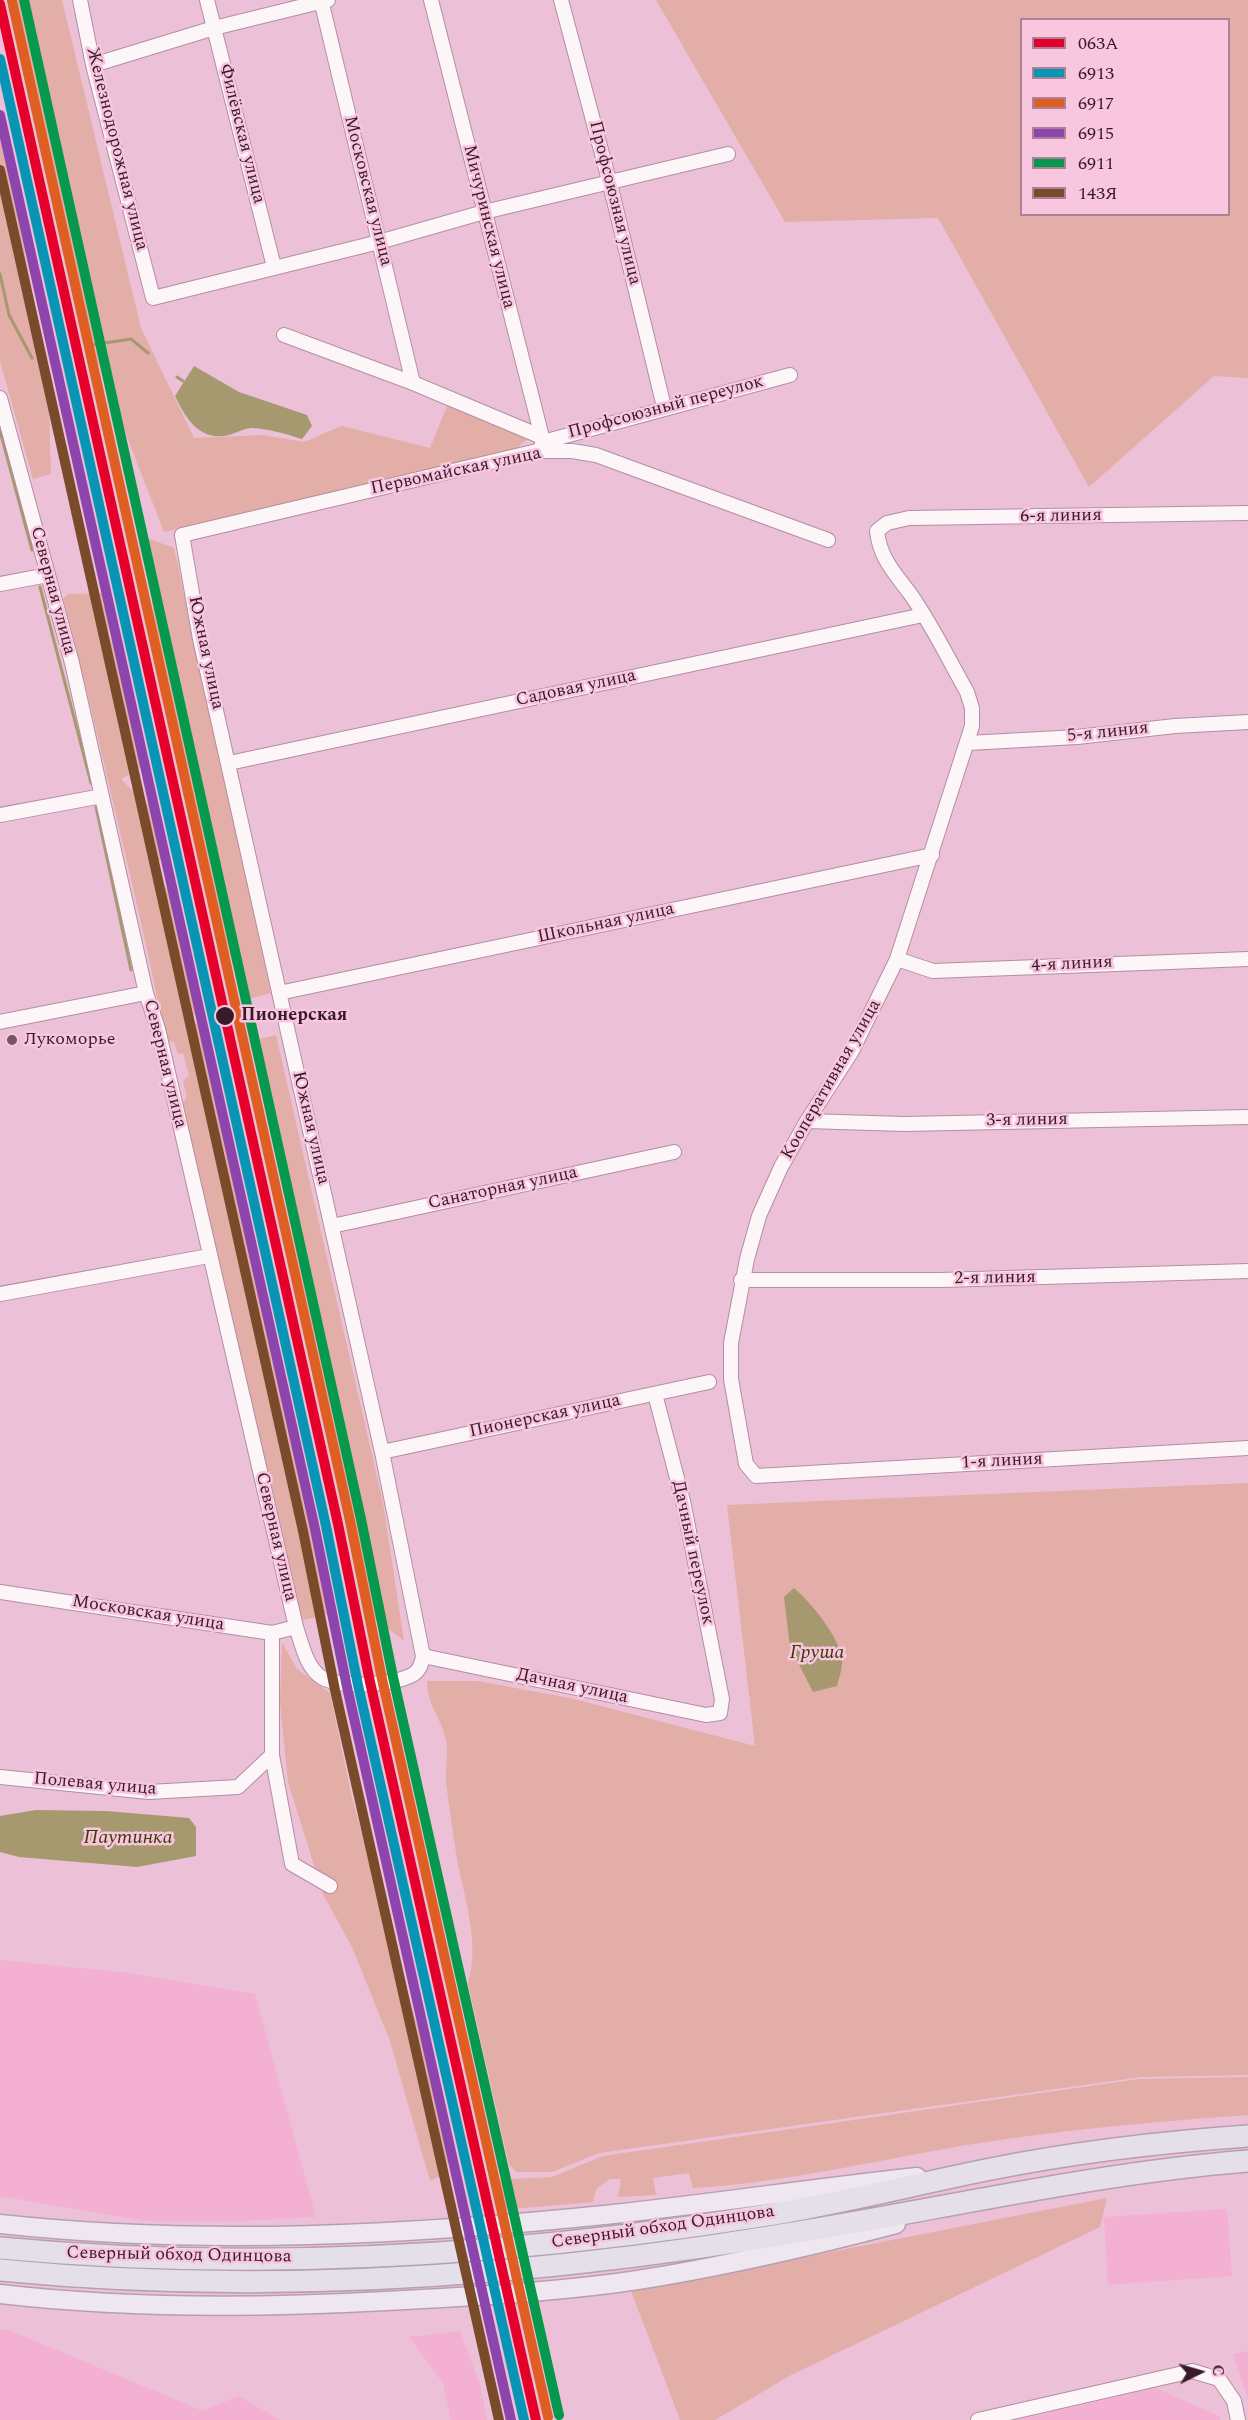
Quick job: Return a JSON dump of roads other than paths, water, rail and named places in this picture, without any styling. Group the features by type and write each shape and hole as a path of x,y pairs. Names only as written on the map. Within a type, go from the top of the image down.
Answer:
{"highway":[{"name":"Северный обход Одинцова","path":"0,2248 148,2258 242,2259 454,2251 612,2237 766,2215 993,2168 1101,2151 1248,2136"},
{"name":"Северный обход Одинцова","path":"0,2271 147,2280 289,2281 467,2272 615,2259 770,2237 1106,2176 1248,2161"}],"main road":[{"path":"2,2226 148,2234 335,2233 612,2214 993,2168"},
{"path":"0,2294 109,2303 242,2306 338,2304 469,2297 617,2283 813,2246 998,2196"}],"street":[{"name":"Железнодорожная улица","path":"80,0 93,65 153,298 274,267"},
{"name":"Филёвская улица","path":"207,0 274,267"},
{"path":"93,65 214,28 323,0"},
{"name":"Московская улица","path":"323,0 412,383"},
{"name":"Мичуринская улица","path":"431,0 541,443"},
{"name":"Профсоюзная улица","path":"561,0 610,184 664,407"},
{"path":"274,267 728,154"},
{"path":"284,335 412,383 541,443"},
{"name":"Профсоюзный переулок","path":"541,443 664,407 790,375"},
{"name":"Северная улица","path":"0,398 48,575 102,796 146,993 158,1029 296,1628 309,1664 320,1676 345,1686 412,1675 421,1666 423,1656"},
{"name":"Первомайская улица","path":"182,535 541,443 596,455 828,540"},
{"name":"6-я линия","path":"877,531 887,523 909,519 1248,513"},
{"name":"Кооперативная улица","path":"756,1476 746,1464 731,1379 731,1343 741,1280 759,1216 781,1167 807,1121 852,1052 897,959 968,743 972,708 967,692 923,615 888,566 879,547 877,531"},
{"name":"Южная улица","path":"182,535 200,639 382,1452 423,1656"},
{"path":"0,584 48,575"},
{"name":"Садовая улица","path":"229,763 923,615"},
{"name":"5-я линия","path":"968,743 1077,737 1176,726 1248,722"},
{"path":"0,815 102,796"},
{"name":"Школьная улица","path":"279,993 932,855"},
{"name":"4-я линия","path":"897,959 933,971 1248,959"},
{"path":"0,1022 146,993"},
{"name":"3-я линия","path":"807,1121 904,1124 1248,1117"},
{"name":"Санаторная улица","path":"332,1226 674,1152"},
{"path":"0,1294 209,1256"},
{"name":"2-я линия","path":"741,1280 940,1280 1248,1272"},
{"name":"Пионерская улица","path":"382,1452 709,1382"},
{"name":"Дачный переулок","path":"655,1394 683,1501 722,1699 720,1713"},
{"name":"1-я линия","path":"756,1476 1248,1448"},
{"name":"Московская улица","path":"0,1592 272,1633 296,1628"},
{"path":"272,1633 272,1755 292,1864 330,1886"},
{"name":"Дачная улица","path":"423,1656 706,1715 720,1713"},
{"name":"Полевая улица","path":"0,1777 149,1792 238,1787 272,1755"},
{"path":"978,2420 1192,2371 1219,2379 1234,2401 1238,2420"}],"water":[{"path":"194,366 239,392 307,415 312,426 302,439 252,428 219,436 202,432 189,420 175,396"},
{"name":"Груша","path":"794,1588 823,1620 835,1639 842,1658 837,1686 813,1692 790,1647 784,1597"},
{"name":"Паутинка","path":"36,1810 106,1811 189,1818 196,1827 196,1856 137,1867 19,1857 0,1852 0,1816"}],"waterway":[{"path":"0,274 9,315 32,358"},
{"path":"92,345 131,339 148,353"},
{"path":"177,377 183,381"},
{"path":"0,431 32,550"},
{"path":"40,587 91,783"},
{"path":"96,807 131,970"}],"place":[{"name":"Пионерская","path":"225,1016"},
{"name":"Лукоморье","path":"12,1040"}]}
